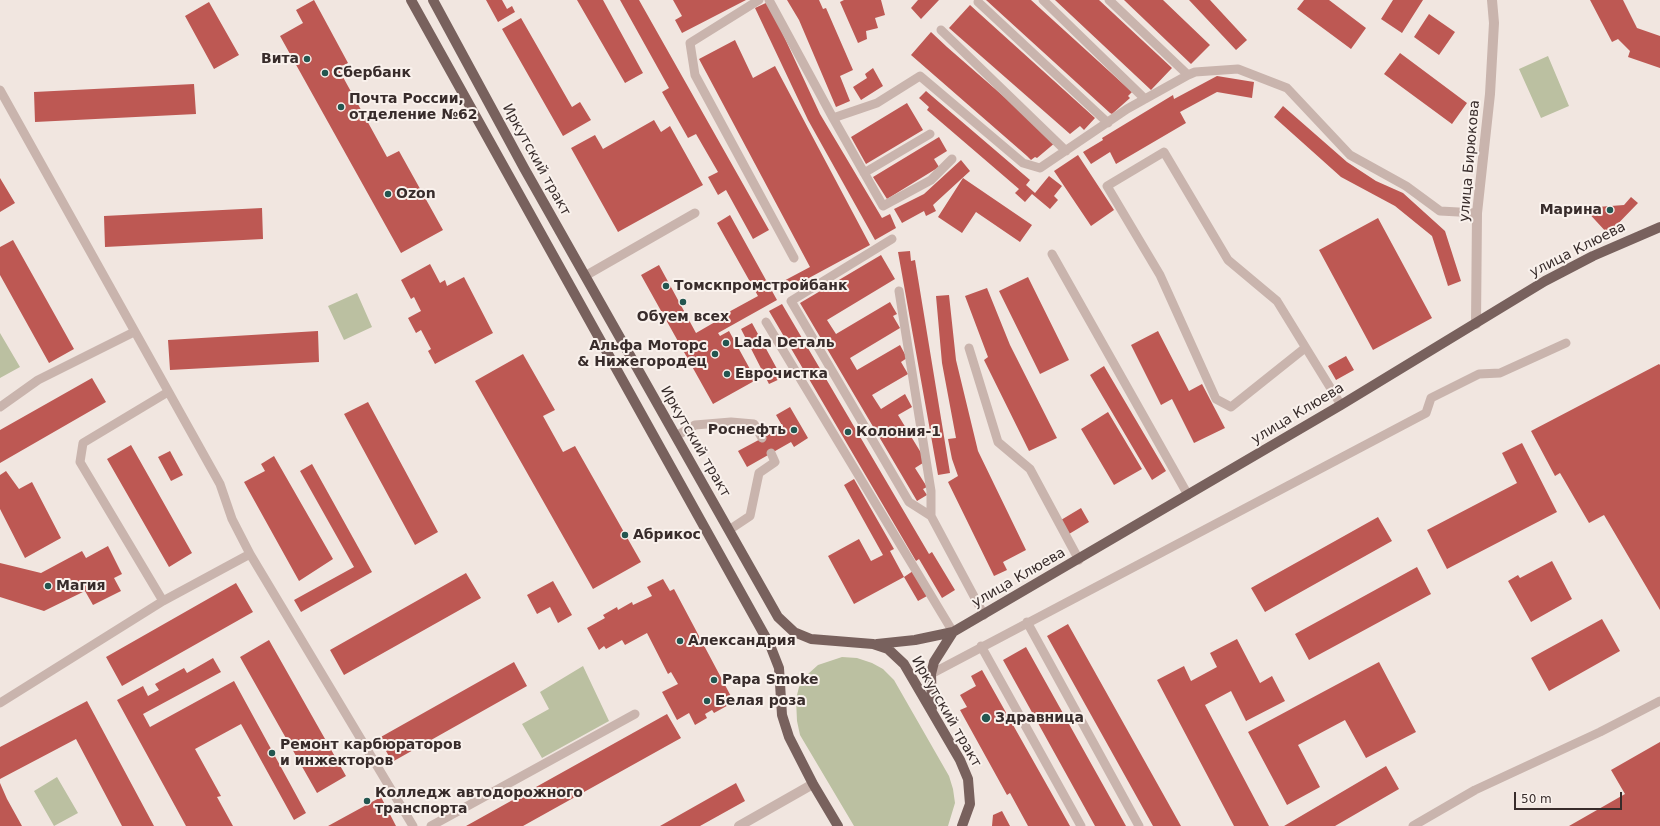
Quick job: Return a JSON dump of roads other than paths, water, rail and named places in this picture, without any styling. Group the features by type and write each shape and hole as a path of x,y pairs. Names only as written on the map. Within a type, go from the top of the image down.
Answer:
{"main road":[{"path":"411,0 770,645 779,668 782,715 789,737 813,784 838,826"},
{"name":"Иркутский тракт","path":"433,0 585,276 778,617 794,632 811,639 873,644 888,649 904,664 960,760 968,779 970,804 962,826"},
{"name":"улица Клюева","path":"873,644 916,640 953,632 1079,560 1341,405 1545,281 1593,256 1660,227"},
{"name":"улица Клюева","path":"933,712 931,674 934,662 953,632"}],"street":[{"name":"улица Бирюкова","path":"1476,324 1477,214 1490,94 1494,23 1492,0"},
{"path":"739,826 813,784"}],"lane":[{"path":"759,0 690,43 695,75 794,258"},
{"path":"769,0 883,206 931,180 952,159"},
{"path":"1043,0 1145,100"},
{"path":"1109,0 1188,75"},
{"path":"978,2 1108,123"},
{"path":"941,30 1066,151"},
{"path":"833,118 877,103 920,76 1023,163 1040,168 1108,123 1188,75 1195,72 1238,69 1287,88 1350,155 1406,186 1440,211 1477,214"},
{"path":"0,90 220,484 232,519 250,554 413,826"},
{"path":"864,173 930,134"},
{"path":"1305,348 1231,407 1216,400 1160,275 1106,186 1164,152 1228,260 1277,301 1341,405"},
{"path":"585,276 695,213"},
{"path":"892,239 791,301 910,502 931,516 984,615"},
{"path":"1052,254 1188,495"},
{"path":"899,291 931,491 931,516"},
{"path":"766,322 953,632"},
{"path":"0,407 38,380 134,332"},
{"path":"931,674 981,646 1426,414 1431,398 1479,374 1500,373 1566,343"},
{"path":"969,348 998,442 1030,469 1079,560"},
{"path":"163,601 80,462 83,443 168,392"},
{"path":"676,436 695,425 731,422 754,424 762,438"},
{"path":"729,530 750,516 759,473 776,462 771,453"},
{"path":"0,703 163,601 250,554"},
{"path":"1027,622 1139,826"},
{"path":"981,646 1081,826"},
{"path":"1413,826 1475,790 1600,732 1660,701"},
{"path":"431,826 636,714"}],"place":[{"name":"Вита","path":"307,59"},
{"name":"Сбербанк","path":"325,73"},
{"name":"Почта России, отделение №62","path":"341,107"},
{"name":"Ozon","path":"388,194"},
{"name":"Марина","path":"1610,210"},
{"name":"Томскпромстройбанк","path":"666,286"},
{"name":"Обуем всех","path":"683,302"},
{"name":"Lada Dеталь","path":"726,343"},
{"name":"Альфа Моторс & Нижегородец","path":"715,354"},
{"name":"Еврочистка","path":"727,374"},
{"name":"Роснефть","path":"794,430"},
{"name":"Колония-1","path":"848,432"},
{"name":"Абрикос","path":"625,535"},
{"name":"Магия","path":"48,586"},
{"name":"Александрия","path":"680,641"},
{"name":"Papa Smoke","path":"714,680"},
{"name":"Белая роза","path":"707,701"},
{"name":"Здравница","path":"986,718"},
{"name":"Ремонт карбюраторов и инжекторов","path":"272,753"},
{"name":"Колледж автодорожного транспорта","path":"367,801"}]}
